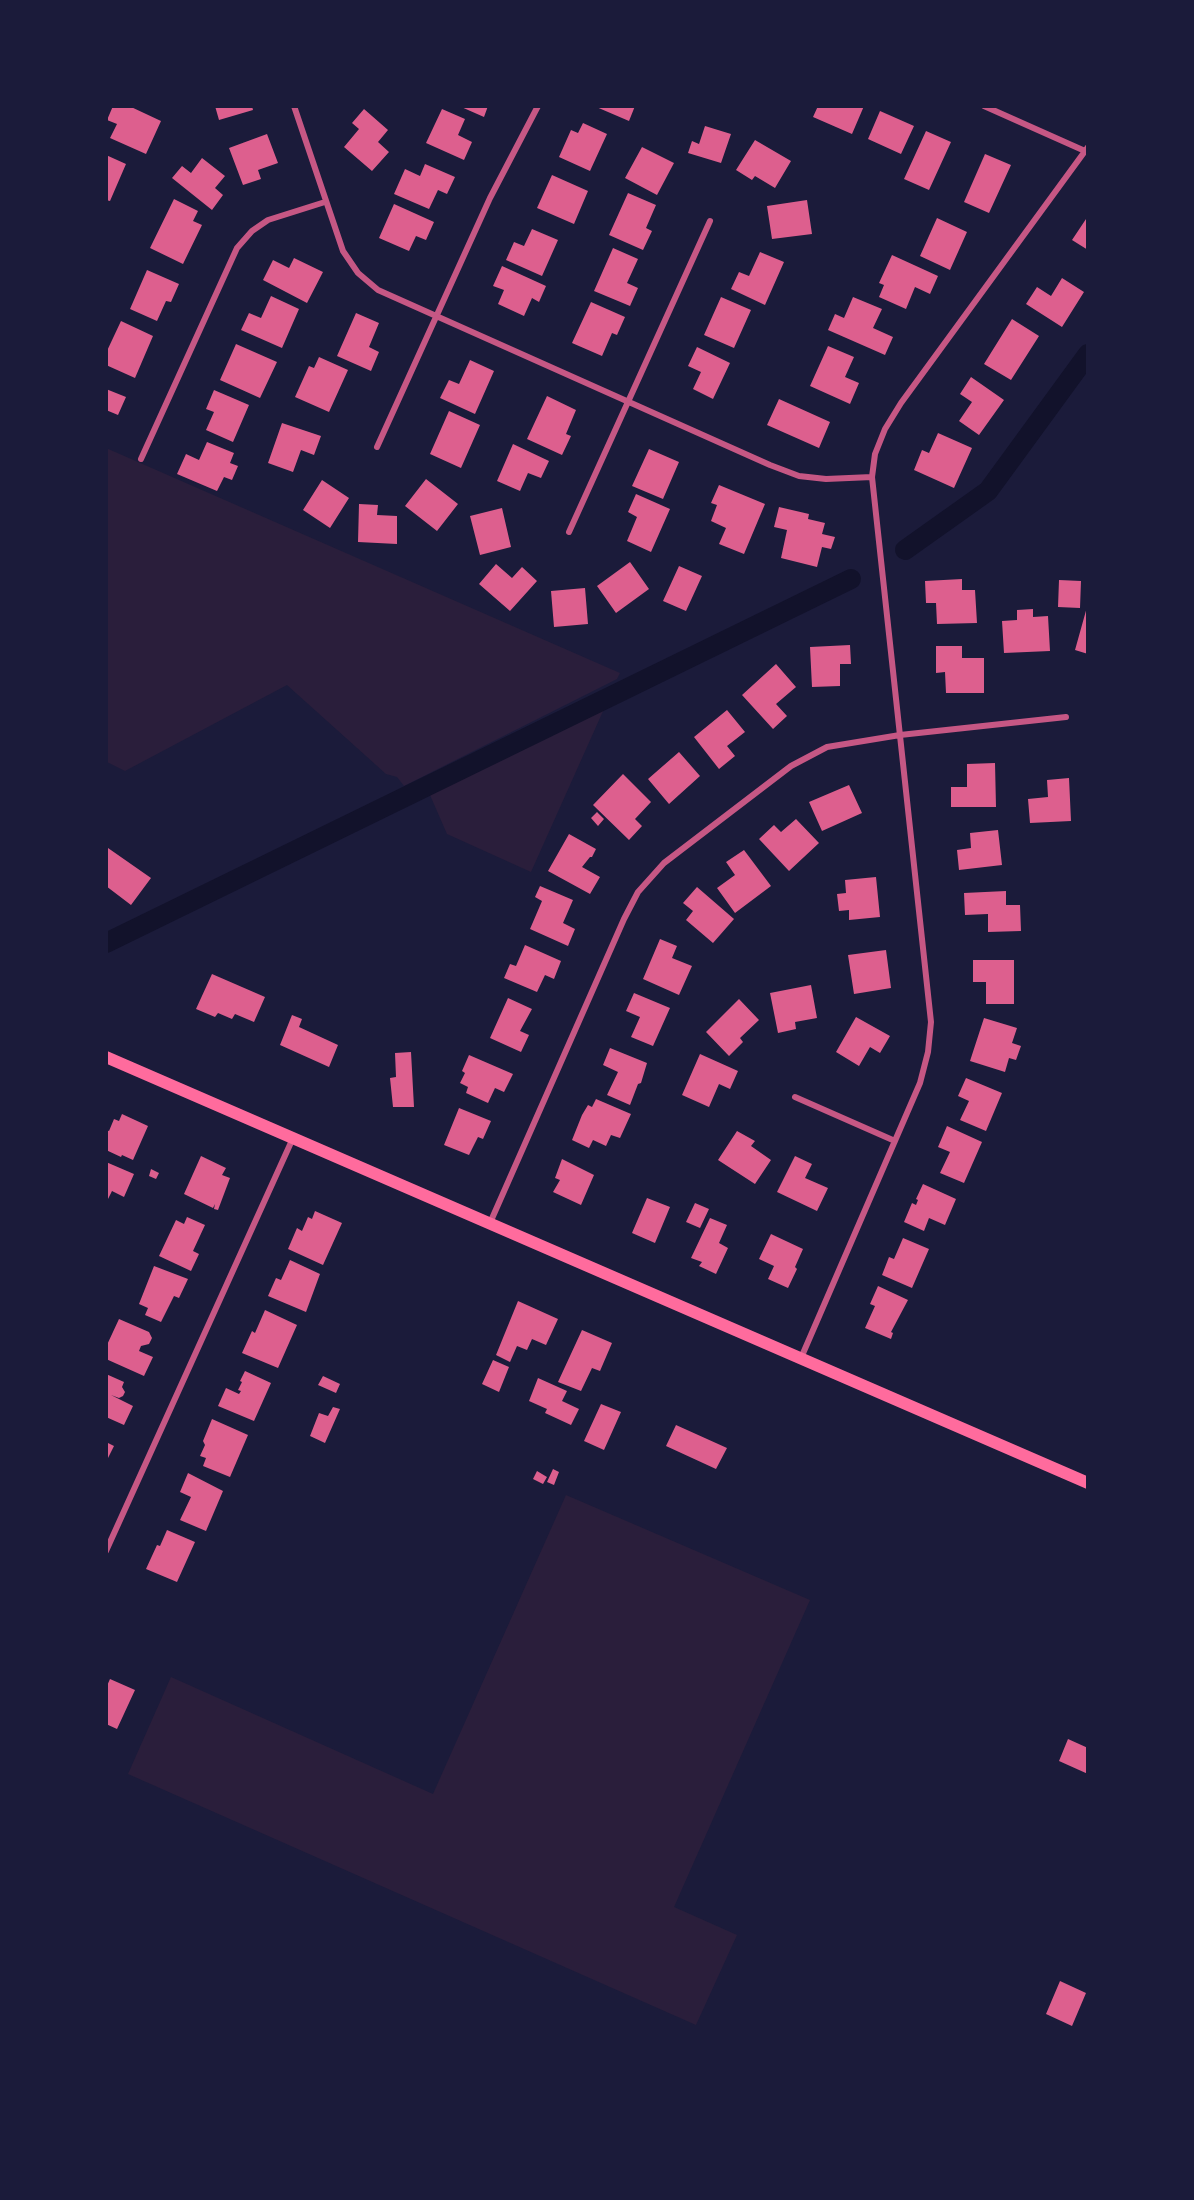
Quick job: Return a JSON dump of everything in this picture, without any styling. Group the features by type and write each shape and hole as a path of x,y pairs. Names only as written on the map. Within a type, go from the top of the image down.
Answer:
{"main road":[{"path":"106,1057 1088,1483"}],"street":[{"path":"294,106 343,251 358,273 378,290 799,476 826,479 872,477"},
{"path":"377,447 490,198 538,106"},
{"path":"801,1358 920,1083 928,1052 931,1022 872,477 875,454 885,429 901,403 1086,149 984,106"},
{"path":"141,459 237,248 252,231 268,220 325,202"},
{"path":"569,531 710,221"},
{"path":"490,1223 610,949 638,892 664,863 791,766 827,747 900,735 1066,717"},
{"path":"795,1096 895,1141"},
{"path":"106,1551 293,1138"}],"shaded area":[{"path":"106,448 620,673 617,679 404,786 397,777 386,774 287,685 125,771 107,762"},
{"path":"604,709 531,872 447,834 430,795"},
{"path":"566,1495 810,1600 674,1907 737,1935 696,2025 128,1774 171,1677 433,1794"}],"building":[{"path":"113,106 129,106 161,121 146,154 110,138 117,124 107,120"},
{"path":"215,106 252,106 253,110 219,120"},
{"path":"459,106 488,106 484,117"},
{"path":"594,106 635,106 629,121"},
{"path":"818,106 864,106 852,134 813,117"},
{"path":"364,109 388,130 378,142 389,152 372,171 344,147 359,129 352,123"},
{"path":"442,109 465,119 458,135 472,142 464,160 426,143"},
{"path":"880,111 914,126 901,154 868,139"},
{"path":"583,123 607,134 590,171 559,157 571,130 578,133"},
{"path":"705,126 731,134 721,163 688,153 692,141 699,144"},
{"path":"926,131 951,142 929,190 904,179"},
{"path":"267,134 278,163 258,170 261,179 243,185 229,148"},
{"path":"755,140 791,161 775,188 755,176 752,180 736,170"},
{"path":"642,147 674,163 657,195 625,178"},
{"path":"985,154 1011,165 989,213 964,202"},
{"path":"106,155 126,164 110,201 106,200"},
{"path":"202,158 225,176 215,188 223,195 212,210 172,178 182,166 191,173"},
{"path":"425,164 455,177 447,194 438,190 429,209 394,194 405,169 420,176"},
{"path":"552,175 588,191 574,224 537,208"},
{"path":"628,193 656,205 646,228 652,231 643,250 609,235"},
{"path":"174,199 198,211 193,221 202,225 183,264 150,248"},
{"path":"807,200 812,234 772,239 767,206"},
{"path":"394,204 434,222 426,240 416,236 409,251 379,238"},
{"path":"1088,216 1088,250 1072,240"},
{"path":"937,218 967,232 950,270 920,256"},
{"path":"532,229 558,240 542,276 506,260 514,242 524,246"},
{"path":"613,248 638,259 627,283 638,288 630,306 594,291"},
{"path":"760,252 784,262 765,305 731,289 739,272 749,276"},
{"path":"892,255 938,276 930,294 915,287 906,309 879,297 884,285 879,283"},
{"path":"294,258 323,272 307,303 263,280 273,260 289,268"},
{"path":"502,266 546,286 539,302 532,298 524,316 498,304 504,290 493,286"},
{"path":"147,270 179,284 171,302 166,301 157,321 130,309"},
{"path":"1062,278 1084,292 1062,327 1026,304 1037,287 1051,296"},
{"path":"271,296 299,309 282,348 241,330 249,313 261,318"},
{"path":"721,297 751,310 734,348 704,335"},
{"path":"853,297 882,309 873,328 893,337 885,355 828,330 835,314 844,318"},
{"path":"591,302 625,317 617,335 612,333 602,356 572,343"},
{"path":"356,313 379,323 369,347 379,352 371,371 337,356"},
{"path":"1012,319 1039,336 1011,380 984,364"},
{"path":"121,321 153,336 135,378 106,365 106,353"},
{"path":"236,344 277,362 260,398 220,380"},
{"path":"828,346 854,357 845,377 859,383 850,404 810,386"},
{"path":"697,347 730,363 713,399 693,389 701,372 688,366"},
{"path":"319,357 348,370 329,412 295,397 309,366 314,368"},
{"path":"470,360 494,371 475,414 440,398 449,380 459,384"},
{"path":"971,377 1004,400 979,435 959,421 972,402 960,394"},
{"path":"106,389 126,397 118,415 106,410"},
{"path":"214,390 249,405 233,442 206,430 214,412 206,409"},
{"path":"547,396 576,410 566,434 571,436 562,455 527,439"},
{"path":"779,399 830,422 819,448 767,425"},
{"path":"449,411 480,425 461,468 430,454"},
{"path":"282,423 321,436 314,455 301,450 293,472 268,463"},
{"path":"938,433 972,448 954,488 914,470 922,450 929,453"},
{"path":"207,442 234,453 230,463 238,466 232,480 224,477 217,491 177,474 186,454 199,460"},
{"path":"513,444 549,461 541,478 528,473 520,491 497,481"},
{"path":"649,449 679,462 663,499 632,486"},
{"path":"426,479 458,504 437,531 405,506"},
{"path":"322,480 349,498 330,528 303,510"},
{"path":"719,485 765,504 744,554 719,544 726,528 711,521 717,505 711,503"},
{"path":"636,494 670,509 651,552 627,541 637,517 628,512"},
{"path":"359,504 378,505 377,515 397,516 397,544 358,542"},
{"path":"779,507 809,514 808,519 825,523 822,534 835,537 831,549 822,547 817,567 781,558 787,530 774,527"},
{"path":"502,508 511,547 480,555 470,516"},
{"path":"630,562 649,589 616,613 597,586"},
{"path":"496,564 512,578 522,567 537,581 510,611 479,584"},
{"path":"679,566 702,576 686,611 663,601"},
{"path":"962,579 962,590 975,590 977,623 937,624 936,603 926,603 925,581"},
{"path":"1059,580 1081,581 1080,608 1058,607"},
{"path":"585,588 588,624 554,627 551,591"},
{"path":"1088,607 1088,654 1075,650"},
{"path":"1033,609 1033,617 1048,616 1050,651 1004,653 1002,621 1017,620 1017,610"},
{"path":"850,645 851,664 840,664 840,686 812,687 810,647"},
{"path":"936,646 962,646 962,658 984,658 984,693 946,693 945,672 936,673"},
{"path":"776,664 796,687 776,704 787,716 773,729 742,695"},
{"path":"727,710 745,732 727,746 735,756 719,769 694,737"},
{"path":"679,752 700,776 669,804 648,779"},
{"path":"995,763 996,807 951,807 951,787 967,787 967,764"},
{"path":"623,774 651,802 635,819 642,826 629,840 593,805"},
{"path":"1069,778 1071,821 1030,823 1028,799 1048,797 1047,780"},
{"path":"849,785 862,813 822,831 809,802"},
{"path":"597,812 604,819 598,826 591,818"},
{"path":"796,819 819,843 789,871 759,839 774,825 781,832"},
{"path":"998,830 1002,865 959,870 957,850 971,848 970,833"},
{"path":"569,834 596,849 582,867 600,877 590,894 548,871"},
{"path":"108,848 151,878 131,905 106,886"},
{"path":"744,850 771,886 735,913 717,888 735,875 726,862"},
{"path":"876,877 880,917 849,920 849,910 839,911 837,894 846,893 845,880"},
{"path":"540,886 573,900 563,923 575,929 568,946 530,929 542,901 535,897"},
{"path":"697,887 734,919 713,943 686,920 693,911 683,903"},
{"path":"1006,891 1006,905 1020,905 1021,931 988,932 988,914 965,915 964,893"},
{"path":"660,939 677,946 672,958 692,966 679,995 643,979"},
{"path":"525,945 561,961 554,979 545,975 537,992 504,978 510,964 516,966"},
{"path":"886,950 891,988 854,994 848,955"},
{"path":"973,960 1014,960 1014,1004 986,1004 986,982 973,982"},
{"path":"212,974 265,997 254,1022 235,1014 232,1019 218,1013 215,1017 196,1009"},
{"path":"811,985 817,1018 795,1022 796,1029 778,1033 770,993"},
{"path":"634,993 670,1008 653,1046 631,1037 640,1017 626,1011"},
{"path":"508,998 532,1009 520,1031 529,1035 521,1052 490,1038"},
{"path":"739,999 759,1020 740,1038 743,1042 729,1056 706,1032"},
{"path":"292,1015 302,1019 299,1027 338,1045 329,1067 280,1045"},
{"path":"856,1017 890,1036 880,1053 870,1047 859,1066 836,1052"},
{"path":"984,1018 1017,1028 1012,1043 1021,1046 1016,1060 1009,1058 1005,1072 970,1061"},
{"path":"610,1048 647,1063 641,1083 638,1084 630,1105 607,1095 618,1072 603,1065"},
{"path":"411,1052 414,1107 393,1107 390,1078 396,1077 395,1053"},
{"path":"700,1054 738,1071 730,1089 719,1084 709,1107 682,1095"},
{"path":"469,1055 513,1074 504,1092 495,1088 488,1103 466,1093 468,1087 460,1083"},
{"path":"966,1078 1002,1093 986,1131 960,1120 969,1101 958,1096"},
{"path":"596,1099 631,1114 620,1138 611,1135 606,1146 593,1140 589,1148 572,1140 582,1115 588,1105 592,1107"},
{"path":"459,1108 491,1121 483,1139 478,1137 469,1155 444,1145"},
{"path":"122,1114 148,1126 133,1160 106,1150 106,1130 109,1131 114,1119 119,1121"},
{"path":"947,1126 982,1142 964,1183 940,1173 950,1152 938,1147"},
{"path":"737,1131 755,1141 751,1146 771,1160 755,1184 718,1160"},
{"path":"201,1156 226,1168 222,1175 230,1178 218,1210 214,1209 215,1204 213,1208 184,1194"},
{"path":"795,1156 812,1164 805,1178 828,1188 817,1211 777,1192"},
{"path":"562,1159 594,1175 581,1205 553,1192 560,1180 555,1178"},
{"path":"106,1162 134,1174 124,1197 112,1191 106,1203"},
{"path":"151,1169 159,1173 156,1179 149,1176"},
{"path":"923,1184 956,1199 945,1225 929,1218 924,1231 904,1222 912,1203 916,1205 918,1200 916,1199"},
{"path":"647,1198 670,1207 655,1243 632,1233"},
{"path":"695,1203 709,1209 700,1228 686,1222"},
{"path":"315,1211 342,1223 323,1265 288,1249 297,1228 302,1231 308,1217 312,1219"},
{"path":"187,1217 205,1225 193,1251 199,1254 191,1271 159,1256 176,1220 184,1224"},
{"path":"710,1218 727,1225 719,1243 728,1248 716,1274 699,1266 702,1262 691,1258"},
{"path":"771,1234 803,1249 788,1288 768,1279 774,1266 759,1259"},
{"path":"903,1238 929,1249 912,1288 882,1275 889,1257 894,1259"},
{"path":"290,1260 320,1274 306,1312 268,1296 276,1278 281,1280"},
{"path":"154,1266 188,1279 179,1298 174,1296 161,1322 145,1315 148,1308 139,1304"},
{"path":"878,1286 908,1300 891,1332 893,1333 891,1339 865,1328 875,1306 870,1304"},
{"path":"518,1301 558,1319 546,1345 532,1339 527,1350 517,1346 510,1362 496,1355"},
{"path":"265,1310 297,1325 278,1368 242,1353 252,1331 255,1333"},
{"path":"119,1319 149,1332 152,1338 149,1344 141,1346 139,1351 153,1357 144,1376 106,1359 106,1347"},
{"path":"582,1330 612,1343 600,1371 592,1368 581,1391 558,1382"},
{"path":"493,1360 509,1367 499,1392 482,1384"},
{"path":"245,1371 271,1383 254,1421 218,1406 226,1388 239,1394 241,1391 238,1390 242,1382 240,1381"},
{"path":"106,1374 124,1382 123,1396 119,1398 111,1395 133,1406 124,1425 106,1417"},
{"path":"323,1376 340,1384 336,1393 318,1385"},
{"path":"538,1378 567,1391 562,1401 579,1409 571,1425 545,1413 547,1409 529,1401"},
{"path":"601,1404 621,1412 604,1450 584,1441"},
{"path":"333,1407 340,1409 325,1443 310,1436 319,1413 328,1416"},
{"path":"212,1419 248,1435 230,1477 203,1466 206,1458 200,1456"},
{"path":"676,1425 727,1448 716,1469 666,1446"},
{"path":"106,1442 114,1446 106,1462"},
{"path":"553,1469 559,1472 554,1485 547,1482"},
{"path":"537,1471 547,1477 543,1484 533,1479"},
{"path":"188,1473 223,1491 206,1531 180,1520 191,1497 180,1492"},
{"path":"167,1530 195,1542 177,1582 146,1569"},
{"path":"110,1679 135,1690 117,1729 106,1724 106,1688"},
{"path":"1068,1739 1088,1748 1088,1774 1059,1761"},
{"path":"1060,1981 1086,1993 1072,2026 1046,2014"}],"waterway":[{"path":"905,550 988,491 1088,354"},
{"path":"106,943 851,579"}]}
